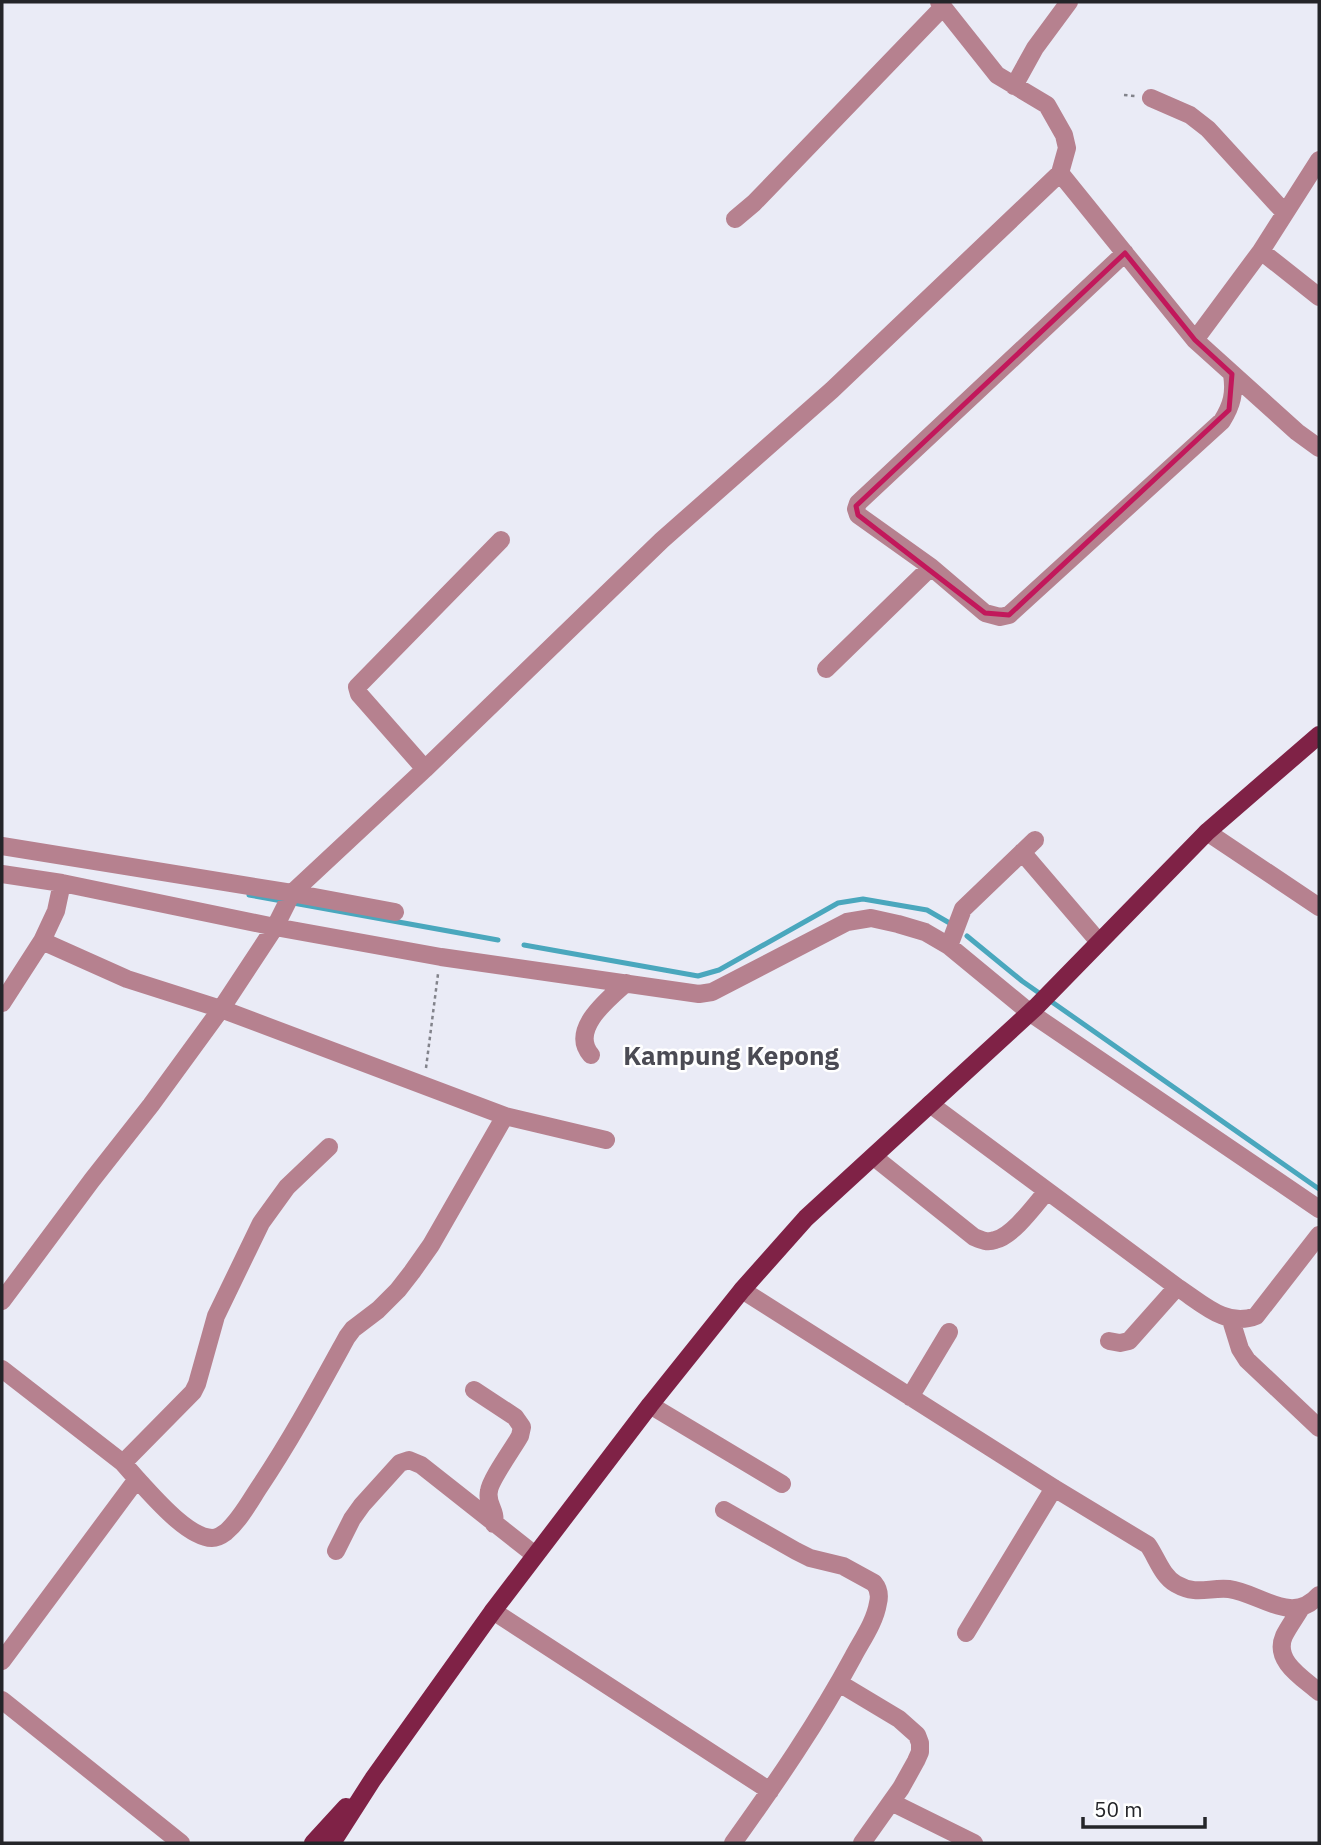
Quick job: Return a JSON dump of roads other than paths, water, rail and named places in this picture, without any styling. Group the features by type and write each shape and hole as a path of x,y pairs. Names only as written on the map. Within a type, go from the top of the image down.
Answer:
{"main road":[{"path":"332,1843 373,1779 493,1611 650,1405 742,1290 806,1219 1033,1009 1207,832 1319,735"},
{"path":"313,1843 373,1779"}],"street":[{"path":"1014,86 1035,48 1069,2"},
{"path":"2,1301 221,1009 276,925 290,896 662,540 832,390 1060,173 1067,148 1064,135 1048,105 998,75 941,4 735,219"},
{"path":"1151,98 1190,115 1208,129 1285,213"},
{"path":"1195,340 1261,251 1319,160"},
{"path":"1060,173 1195,340 1297,432 1319,448"},
{"path":"1261,251 1319,297"},
{"path":"1125,253 856,506 858,515 931,567 985,613 1000,617 1009,615 1222,421 1233,397 1231,374"},
{"path":"425,769 359,694 357,687 500,540"},
{"path":"826,669 931,567"},
{"path":"1207,832 1319,907"},
{"path":"2,846 395,912"},
{"path":"949,946 963,909 1028,846 1099,942"},
{"path":"2,874 62,883 441,957 705,994 847,922 871,918 925,932 949,946 1033,1009 1319,1209"},
{"path":"2,1003 41,941 55,911 62,883"},
{"path":"41,941 127,979 221,1009 505,1116 606,1140"},
{"path":"591,1055 585,1049 583,1040 586,1030 607,1000 626,984"},
{"path":"930,1104 1177,1287 1231,1320 1256,1317 1319,1235"},
{"path":"2,1368 123,1463 164,1507 188,1528 211,1538 218,1537 225,1533 275,1464 347,1337 398,1290 431,1245 505,1116"},
{"path":"123,1463 193,1392 216,1316 261,1223 288,1187 328,1147"},
{"path":"873,1157 982,1241 992,1242 1009,1233 1047,1191"},
{"path":"1109,1341 1129,1341 1177,1287"},
{"path":"742,1290 1148,1545 1163,1572 1175,1583 1191,1590 1234,1590 1288,1608 1301,1608 1312,1603 1319,1595"},
{"path":"1231,1320 1240,1349 1247,1360 1319,1428"},
{"path":"910,1397 949,1332"},
{"path":"474,1391 515,1418 522,1427 520,1436 489,1487 489,1498 496,1515 494,1524"},
{"path":"650,1405 782,1484"},
{"path":"337,1551 352,1519 362,1505 400,1463 409,1460 422,1465 535,1555"},
{"path":"2,1661 137,1479"},
{"path":"966,1633 1054,1488"},
{"path":"724,1510 810,1558 843,1566 874,1583 877,1587 878,1604 873,1619 839,1683 770,1791 733,1843"},
{"path":"1301,1608 1283,1639 1281,1653 1288,1665 1319,1692"},
{"path":"493,1611 770,1791"},
{"path":"839,1683 899,1719 917,1735 920,1743 916,1761 862,1843"},
{"path":"2,1700 181,1843"},
{"path":"891,1802 974,1843"}],"waterway":[{"path":"249,895 498,940"},
{"path":"524,945 698,976 719,970 838,903 863,899 927,910 953,925"},
{"path":"967,936 1022,981 1319,1189"}],"district":[{"name":"Kampung Kepong","path":"731,1055"}]}
